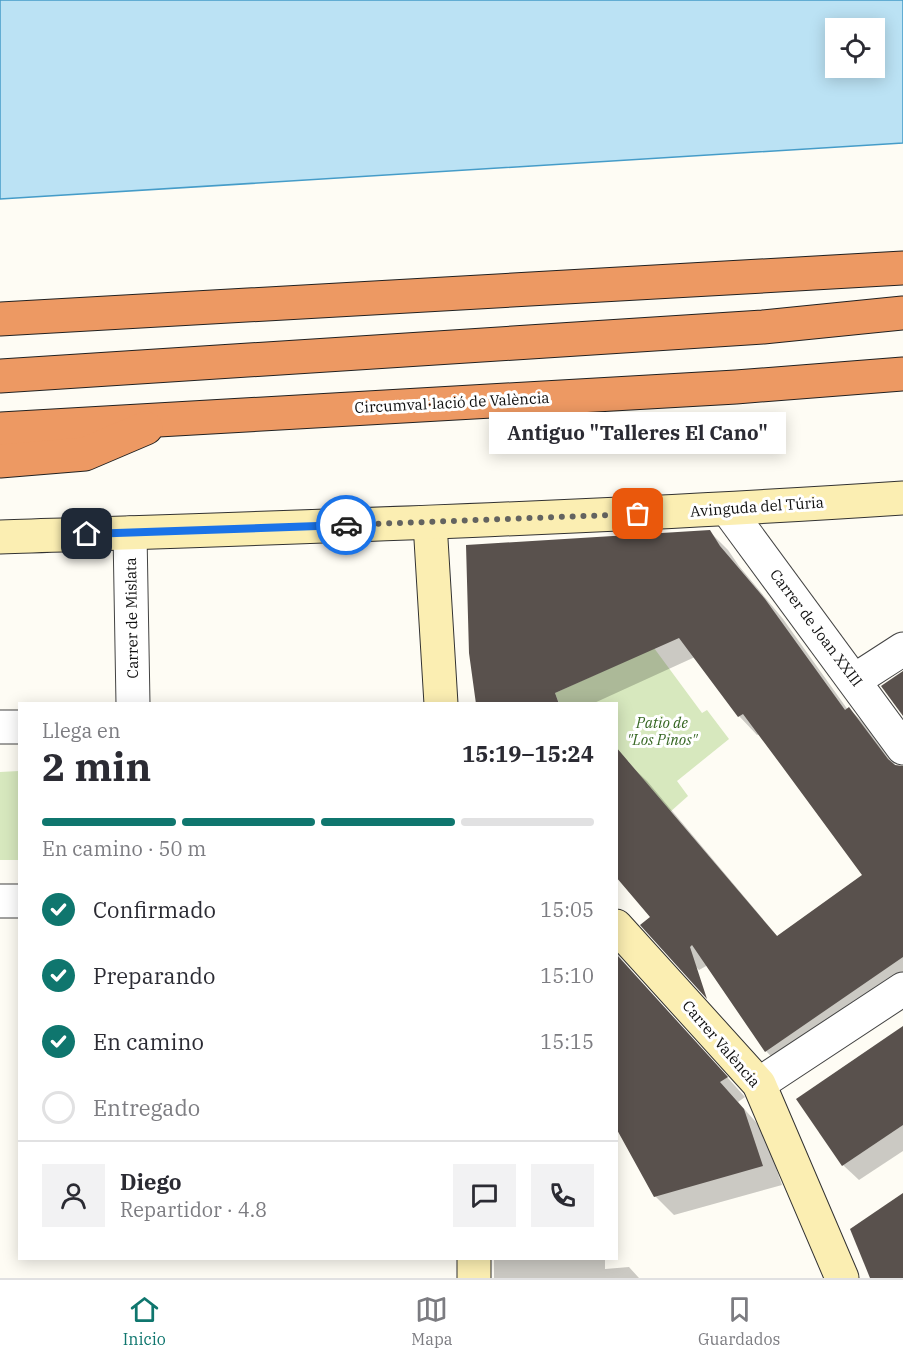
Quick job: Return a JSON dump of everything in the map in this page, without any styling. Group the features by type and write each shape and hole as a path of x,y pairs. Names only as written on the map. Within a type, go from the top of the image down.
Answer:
{"highway":[{"path":"0,319 903,268"},
{"path":"0,376 763,327 903,313"},
{"name":"Circumval·lació de València","path":"0,429 724,388 903,374"},
{"path":"0,461 85,454 167,419"}],"street":[{"name":"Avinguda del Túria","path":"0,537 430,523 728,510 903,498"},
{"name":"Carrer de Joan XXIII","path":"728,510 903,748"},
{"path":"430,523 441,702"},
{"name":"Carrer de Mislata","path":"130,533 133,702"},
{"path":"855,680 903,650"},
{"path":"0,727 18,727"},
{"path":"0,901 18,901"},
{"name":"Carrer València","path":"618,928 759,1084 842,1278"},
{"path":"759,1084 903,989"},
{"path":"474,1260 474,1278"}],"green space":[{"name":"Patio de \"Los Pinos\"","path":"654,648 702,713 707,710 729,739 677,781 688,796 670,812 628,761 618,760 618,702 559,702 555,693"},
{"path":"18,771 18,860 0,860 0,772"}],"water":[{"path":"0,0 903,0 903,143 0,199"}],"building":[{"path":"710,530 720,546 765,599 845,710 849,707 888,759 895,765 903,766 903,957 765,1052 692,945 690,947 707,999 640,925 650,917 618,879 618,749 777,936 862,875 743,714 738,717 679,638 555,693 558,702 476,702 469,653 466,545"},
{"path":"903,671 903,716 881,686"},
{"path":"618,956 728,1077 720,1082 744,1109 763,1166 654,1197 618,1132"},
{"path":"903,1026 903,1125 842,1166 796,1099"},
{"path":"903,1193 903,1278 870,1278 850,1229"}],"way so far":[{"path":"346,525 638,514"}],"place":[{"name":"Antiguo \"Talleres El Cano\"","path":"638,514"}],"route":[{"path":"87,534 346,525"}]}
